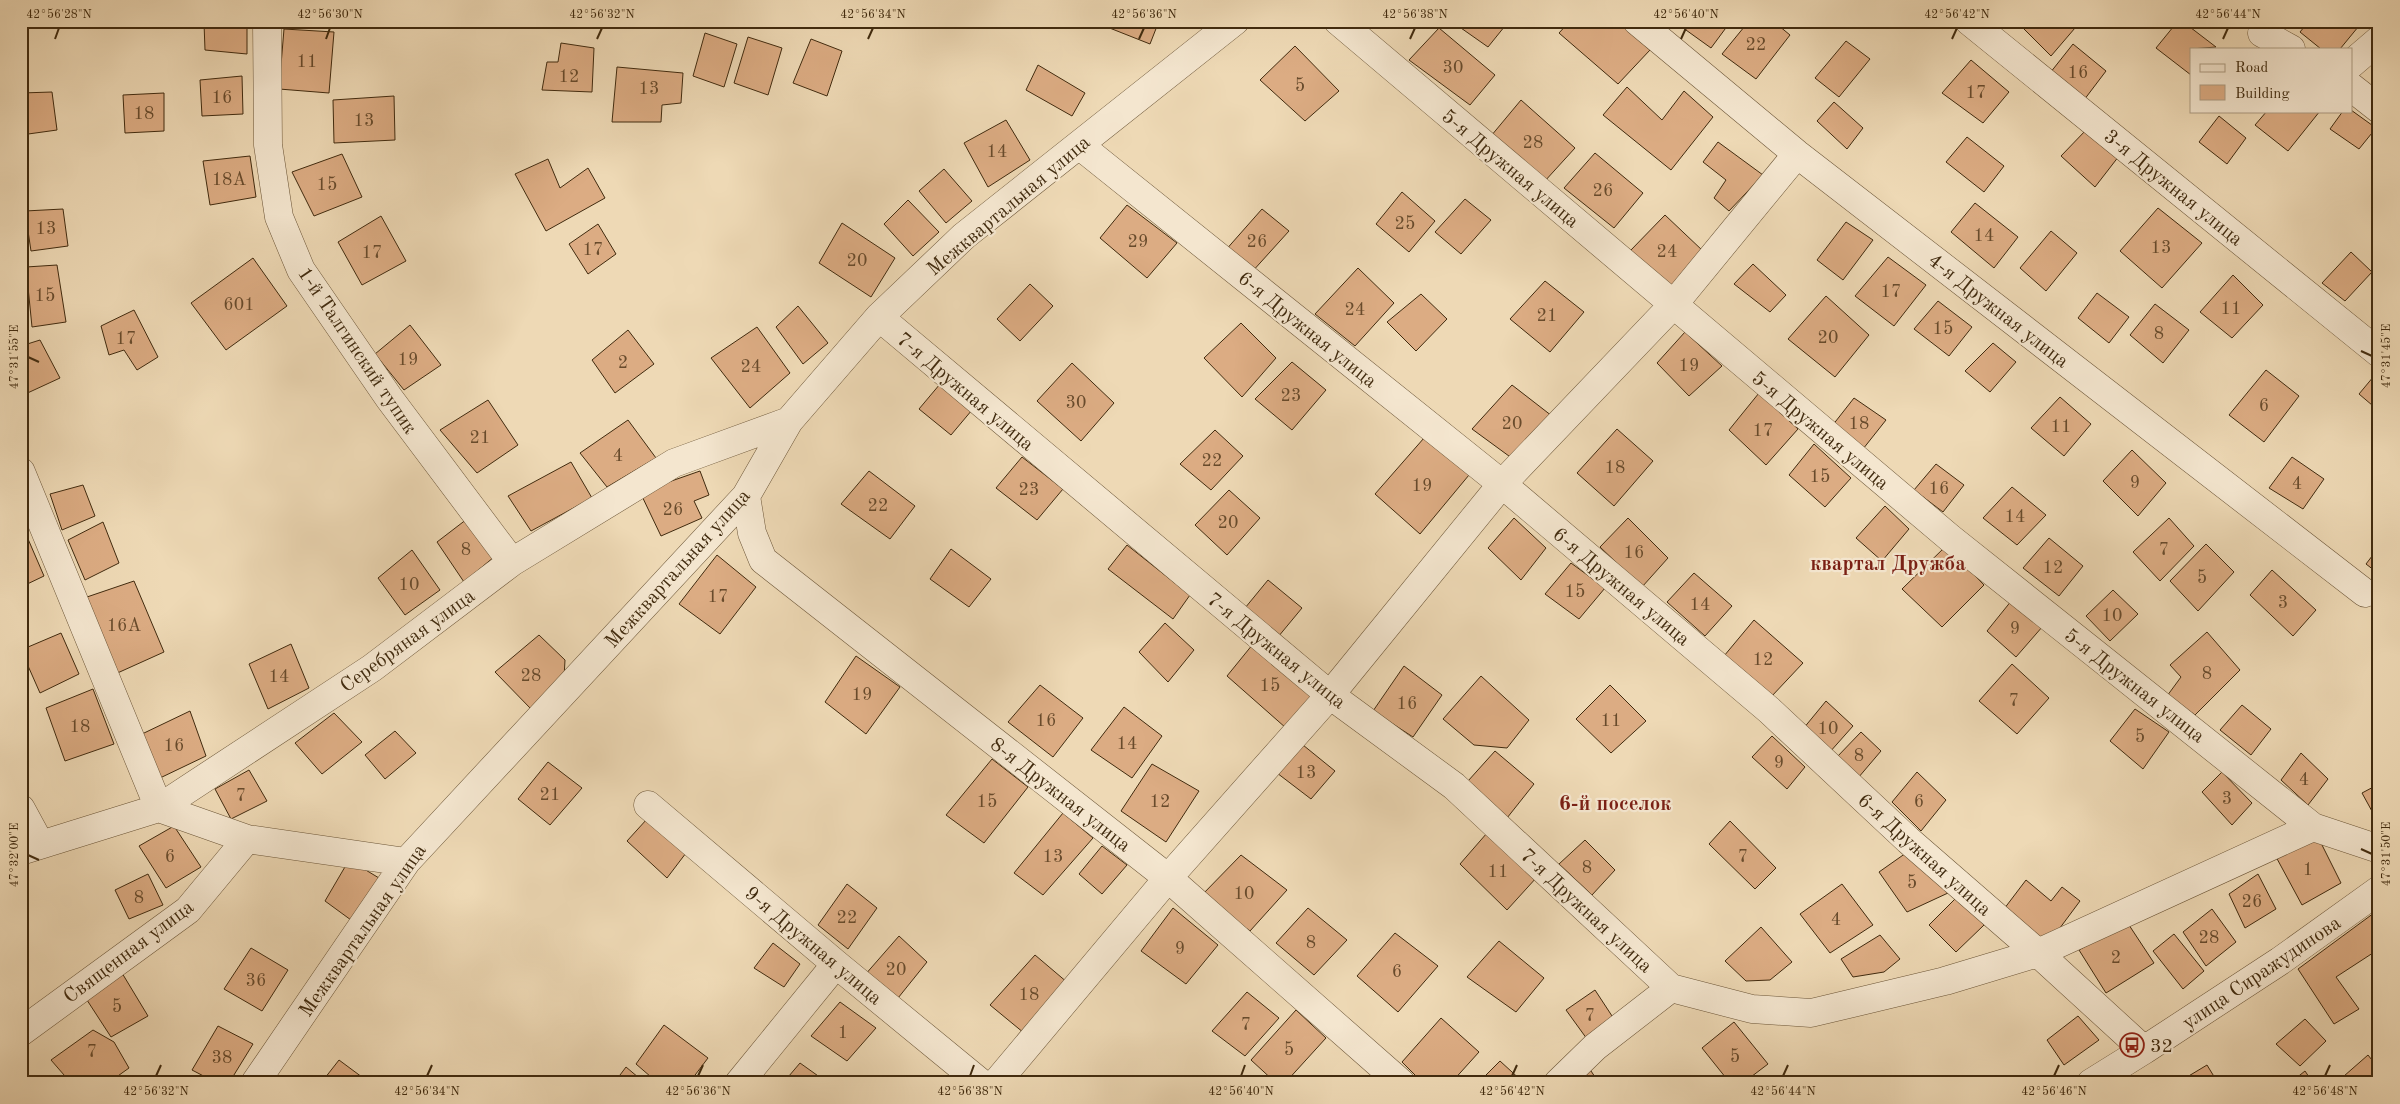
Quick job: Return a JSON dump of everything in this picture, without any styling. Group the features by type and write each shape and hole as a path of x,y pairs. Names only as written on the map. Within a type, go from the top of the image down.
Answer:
{"street":[{"name":"1-й Талгинский тупик","path":"267,21 268,146 279,217 301,270 388,398 512,562"},
{"name":"Межквартальная улица","path":"255,1083 406,862 746,496 789,421 880,317 964,236 1235,21"},
{"name":"5-я Дружная улица","path":"1338,21 1950,538 2313,827"},
{"name":"4-я Дружная улица","path":"1637,21 1797,154 2365,593"},
{"name":"3-я Дружная улица","path":"1969,21 2379,353"},
{"path":"2262,32 2288,48"},
{"path":"2352,63 2379,40"},
{"path":"2352,88 2379,109"},
{"name":"6-я Дружная улица","path":"1079,145 1502,484 1769,710 1908,840 2038,953 2144,1050"},
{"path":"996,1083 1168,878 1330,695 1502,484 1673,305 1797,154"},
{"name":"7-я Дружная улица","path":"880,317 1330,695 1454,786 1671,988"},
{"name":"Серебряная улица","path":"31,847 159,808 372,668 512,562 674,463 789,421"},
{"path":"21,472 159,808 247,839 406,862"},
{"name":"8-я Дружная улица","path":"746,496 752,534 763,560 1168,878 1402,1083"},
{"name":"9-я Дружная улица","path":"648,805 836,964 981,1083"},
{"path":"21,809 31,847"},
{"path":"1558,1083 1595,1048 1671,988 1752,1009 1811,1013 1946,981 2038,953 2313,827 2379,849"},
{"name":"Священная улица","path":"21,1032 188,910 247,839"},
{"name":"улица Сиражудинова","path":"2091,1083 2280,961 2379,890"},
{"path":"739,1083 836,964"}],"building":[{"path":"21,21 32,21 33,25 21,28"},
{"path":"247,21 247,54 205,50 204,23"},
{"path":"1104,21 1159,21 1150,44 1102,25"},
{"path":"1451,21 1509,21 1488,47"},
{"path":"1570,21 1617,21 1650,50 1618,84 1559,33"},
{"path":"1682,21 1731,21 1711,48 1679,25"},
{"path":"1749,21 1773,21 1790,35 1756,79 1722,54"},
{"path":"2016,21 2081,21 2051,56"},
{"path":"2178,21 2182,21 2216,47 2190,48 2190,74 2156,48"},
{"path":"2309,21 2363,21 2341,48 2320,48 2300,32"},
{"path":"1439,28 1495,75 1470,105 1409,60"},
{"path":"284,29 334,32 329,93 279,89"},
{"path":"705,33 737,44 724,87 693,76"},
{"path":"748,37 782,48 768,95 734,83"},
{"path":"811,39 842,51 827,96 793,83"},
{"path":"1846,41 1870,59 1839,97 1815,78"},
{"path":"561,43 594,48 592,92 542,90 547,62 558,62"},
{"path":"2073,44 2106,71 2084,100 2050,73"},
{"path":"1295,46 1339,91 1305,121 1260,80"},
{"path":"1971,60 2009,92 1983,123 1942,93"},
{"path":"1038,65 1085,93 1072,116 1026,90"},
{"path":"617,67 683,73 681,103 662,105 661,122 612,122"},
{"path":"242,76 243,114 202,116 200,80"},
{"path":"1627,87 1662,120 1684,91 1713,117 1671,170 1603,115"},
{"path":"52,92 57,130 21,135 21,93"},
{"path":"164,93 164,131 125,133 123,95"},
{"path":"394,96 395,140 334,143 333,100"},
{"path":"1521,100 1575,148 1544,182 1491,136"},
{"path":"1834,102 1863,128 1847,149 1817,121"},
{"path":"2352,111 2376,128 2359,149 2330,129 2342,112"},
{"path":"2266,112 2319,112 2288,151 2255,125"},
{"path":"2219,116 2246,138 2227,164 2199,142"},
{"path":"1006,120 1030,160 988,187 964,143"},
{"path":"2087,129 2119,156 2095,187 2061,156"},
{"path":"1967,137 2004,166 1984,192 1946,162"},
{"path":"1718,142 1763,175 1729,211 1714,198 1726,180 1703,162"},
{"path":"1595,153 1643,193 1614,228 1564,188"},
{"path":"342,154 362,197 314,216 292,172"},
{"path":"250,156 256,197 210,205 203,161"},
{"path":"548,159 560,188 588,168 605,198 546,231 515,174"},
{"path":"944,169 972,201 946,223 919,191"},
{"path":"1402,192 1435,221 1409,252 1376,224"},
{"path":"1465,199 1491,220 1461,254 1435,232"},
{"path":"908,200 939,232 913,256 884,224"},
{"path":"1975,203 2018,237 1994,268 1951,232"},
{"path":"1127,205 1177,243 1147,278 1100,238"},
{"path":"2158,208 2202,243 2162,288 2120,251"},
{"path":"63,209 68,246 31,251 25,211"},
{"path":"1262,209 1289,231 1251,273 1224,252"},
{"path":"1665,215 1703,251 1670,288 1630,251"},
{"path":"381,216 406,261 362,285 338,242"},
{"path":"1846,222 1873,240 1843,280 1817,260"},
{"path":"842,223 895,258 871,297 819,263"},
{"path":"598,224 616,254 588,274 569,244"},
{"path":"2051,231 2077,253 2046,291 2020,268"},
{"path":"2351,252 2372,272 2345,301 2322,283"},
{"path":"1888,257 1926,285 1894,326 1855,296"},
{"path":"253,258 287,306 226,350 191,303"},
{"path":"1753,264 1786,295 1770,312 1734,284"},
{"path":"57,265 66,322 32,327 26,267"},
{"path":"1358,268 1394,303 1355,346 1315,314"},
{"path":"2233,275 2263,305 2232,338 2200,312"},
{"path":"1545,281 1584,312 1550,352 1510,319"},
{"path":"1030,284 1053,306 1020,341 997,319"},
{"path":"2097,293 2129,317 2109,343 2078,318"},
{"path":"1421,294 1447,319 1416,351 1387,322"},
{"path":"1826,296 1869,335 1835,377 1788,339"},
{"path":"1938,301 1972,327 1949,356 1914,329"},
{"path":"2155,304 2189,330 2163,363 2130,335"},
{"path":"798,306 828,343 803,364 776,327"},
{"path":"134,310 158,357 137,370 124,350 109,355 101,326"},
{"path":"1241,323 1276,358 1242,397 1204,358"},
{"path":"410,325 441,365 404,390 375,354"},
{"path":"757,327 790,373 750,408 711,358"},
{"path":"628,330 654,364 615,393 592,360"},
{"path":"1685,332 1722,366 1689,396 1657,363"},
{"path":"40,340 60,378 21,396 21,346"},
{"path":"1993,343 2016,362 1990,392 1965,371"},
{"path":"1292,362 1326,390 1292,430 1255,399"},
{"path":"1072,363 1114,403 1081,441 1037,401"},
{"path":"2266,370 2299,396 2264,442 2229,415"},
{"path":"2379,370 2379,411 2359,394"},
{"path":"940,384 972,410 951,435 919,409"},
{"path":"1512,385 1552,416 1513,459 1472,429"},
{"path":"1759,393 1798,429 1766,465 1729,430"},
{"path":"2060,397 2091,424 2064,456 2031,428"},
{"path":"1854,398 1886,420 1863,449 1832,426"},
{"path":"488,400 518,445 477,473 440,430"},
{"path":"628,420 656,458 607,487 580,453"},
{"path":"1617,429 1653,461 1614,506 1577,473"},
{"path":"1215,430 1243,456 1211,490 1180,464"},
{"path":"1424,438 1469,475 1420,534 1375,494"},
{"path":"1814,444 1851,478 1825,507 1789,475"},
{"path":"2132,450 2166,483 2138,516 2103,481"},
{"path":"1022,457 1063,489 1037,520 996,488"},
{"path":"2292,457 2324,479 2303,509 2269,488"},
{"path":"571,462 592,498 531,531 508,496"},
{"path":"1936,464 1964,485 1943,512 1914,490"},
{"path":"700,471 709,495 694,501 702,518 661,536 640,492"},
{"path":"869,471 915,506 890,539 841,504"},
{"path":"83,485 95,516 62,530 50,494"},
{"path":"2012,487 2046,515 2017,545 1983,518"},
{"path":"1229,490 1260,518 1227,555 1195,525"},
{"path":"1885,506 1909,529 1882,561 1856,538"},
{"path":"1514,518 1546,548 1521,580 1488,548"},
{"path":"1628,518 1668,558 1642,587 1600,547"},
{"path":"2169,518 2194,546 2160,581 2133,552"},
{"path":"467,519 494,557 464,582 437,542"},
{"path":"103,522 119,563 85,580 68,540"},
{"path":"25,532 44,576 21,587 21,534"},
{"path":"2049,538 2083,566 2059,596 2023,568"},
{"path":"2206,544 2234,572 2198,611 2170,581"},
{"path":"1127,545 1190,595 1173,619 1108,569"},
{"path":"1946,546 1984,585 1942,627 1902,589"},
{"path":"2379,547 2379,574 2366,564"},
{"path":"951,549 991,579 969,607 930,579"},
{"path":"412,550 440,590 405,615 378,578"},
{"path":"717,555 756,587 720,634 679,604"},
{"path":"1571,563 1605,588 1579,619 1545,594"},
{"path":"2272,570 2316,610 2293,636 2250,595"},
{"path":"1694,573 1732,606 1705,636 1667,602"},
{"path":"1268,580 1302,608 1278,637 1245,608"},
{"path":"134,581 164,652 113,675 84,598"},
{"path":"2113,590 2138,614 2110,641 2086,616"},
{"path":"2012,600 2043,626 2016,657 1987,631"},
{"path":"1754,620 1803,663 1771,697 1724,656"},
{"path":"1165,623 1194,650 1168,682 1139,652"},
{"path":"2207,632 2240,670 2195,715 2167,696 2181,677 2170,665"},
{"path":"61,633 79,674 40,693 21,650"},
{"path":"539,635 565,660 564,678 531,709 495,672"},
{"path":"291,644 309,688 268,709 249,664"},
{"path":"1253,644 1314,694 1286,728 1227,676"},
{"path":"856,656 900,687 866,734 825,702"},
{"path":"2012,664 2049,698 2017,734 1979,701"},
{"path":"1404,666 1442,695 1413,737 1373,711"},
{"path":"1481,676 1529,720 1507,748 1474,745 1443,719"},
{"path":"1040,685 1083,718 1053,757 1008,722"},
{"path":"1610,685 1646,721 1611,753 1576,719"},
{"path":"93,689 114,744 65,761 46,708"},
{"path":"1826,701 1853,726 1829,753 1803,729"},
{"path":"2242,705 2271,729 2251,755 2220,730"},
{"path":"1124,707 1162,736 1132,778 1091,750"},
{"path":"2135,709 2169,732 2143,769 2110,741"},
{"path":"190,711 206,756 160,778 142,734"},
{"path":"334,713 362,742 322,774 295,743"},
{"path":"395,731 416,753 385,779 365,755"},
{"path":"1861,732 1881,751 1858,778 1836,758"},
{"path":"1772,736 1805,767 1787,789 1752,757"},
{"path":"1303,745 1335,771 1311,799 1277,773"},
{"path":"1495,751 1534,784 1507,818 1468,781"},
{"path":"2301,753 2328,779 2308,805 2281,780"},
{"path":"992,759 1028,787 984,843 946,815"},
{"path":"548,762 582,788 550,825 518,799"},
{"path":"1152,764 1199,791 1166,842 1121,811"},
{"path":"249,770 267,801 231,819 215,789"},
{"path":"1917,772 1946,800 1921,831 1892,802"},
{"path":"2222,772 2252,803 2232,825 2202,792"},
{"path":"2379,784 2379,824 2362,793"},
{"path":"1063,813 1093,838 1043,895 1014,873"},
{"path":"647,819 686,853 667,878 627,841"},
{"path":"1730,821 1776,868 1755,889 1709,844"},
{"path":"174,826 201,867 166,888 139,846"},
{"path":"1487,833 1537,877 1507,910 1460,864"},
{"path":"1585,840 1615,870 1592,895 1559,864"},
{"path":"2307,840 2320,841 2341,883 2302,905 2275,855"},
{"path":"1102,846 1127,865 1102,894 1079,874"},
{"path":"1906,853 1948,893 1907,912 1879,872"},
{"path":"1241,855 1287,890 1250,931 1201,896"},
{"path":"349,860 379,878 351,920 325,901"},
{"path":"148,874 163,905 129,919 115,890"},
{"path":"2258,874 2276,909 2245,928 2229,894"},
{"path":"2026,880 2051,901 2062,887 2080,901 2048,944 2004,909"},
{"path":"847,884 877,908 848,949 818,925"},
{"path":"1842,884 1873,925 1830,953 1800,914"},
{"path":"1957,897 1984,925 1956,952 1929,925"},
{"path":"1173,908 1218,945 1186,984 1141,951"},
{"path":"1308,908 1347,940 1314,975 1276,943"},
{"path":"2212,909 2236,942 2206,966 2183,932"},
{"path":"2374,913 2379,922 2379,949 2336,977 2359,1009 2334,1024 2298,969"},
{"path":"2127,922 2154,963 2106,993 2079,950"},
{"path":"1761,927 1792,962 1770,980 1746,981 1725,961"},
{"path":"1395,933 1438,966 1398,1012 1357,976"},
{"path":"2174,934 2204,971 2183,989 2153,951"},
{"path":"1880,935 1900,959 1884,972 1853,977 1841,959"},
{"path":"899,936 927,962 894,1003 864,976"},
{"path":"1499,941 1544,978 1516,1012 1467,977"},
{"path":"773,943 800,964 784,987 754,968"},
{"path":"251,948 288,970 262,1011 224,989"},
{"path":"1035,955 1068,983 1024,1033 990,1005"},
{"path":"122,973 148,1016 111,1037 85,997"},
{"path":"1595,990 1614,1019 1587,1039 1566,1010"},
{"path":"1247,992 1279,1018 1245,1056 1212,1031"},
{"path":"840,1002 876,1028 847,1061 811,1036"},
{"path":"1296,1010 1326,1038 1285,1083 1276,1083 1251,1060"},
{"path":"2078,1016 2099,1040 2064,1065 2047,1040"},
{"path":"1441,1018 1479,1052 1451,1083 1423,1083 1402,1062"},
{"path":"2305,1019 2326,1041 2300,1066 2276,1044"},
{"path":"1734,1022 1768,1064 1743,1083 1730,1083 1702,1048"},
{"path":"664,1025 708,1058 689,1083 658,1083 636,1064"},
{"path":"218,1026 253,1044 229,1083 217,1083 192,1070"},
{"path":"93,1030 114,1042 129,1068 108,1083 71,1083 51,1060"},
{"path":"2368,1055 2379,1069 2379,1083 2336,1083"},
{"path":"339,1060 370,1083 321,1083"},
{"path":"1500,1061 1524,1083 1478,1083"},
{"path":"800,1063 828,1083 783,1083"},
{"path":"2207,1065 2218,1083 2177,1083"},
{"path":"626,1067 645,1083 614,1083"},
{"path":"1589,1068 1599,1083 1573,1083"},
{"path":"2305,1071 2313,1083 2290,1083"}],"place":[{"name":"32","path":"2132,1045"}],"district":[{"name":"квартал Дружба","path":"1888,563"},
{"name":"6-й поселок","path":"1615,803"}]}
